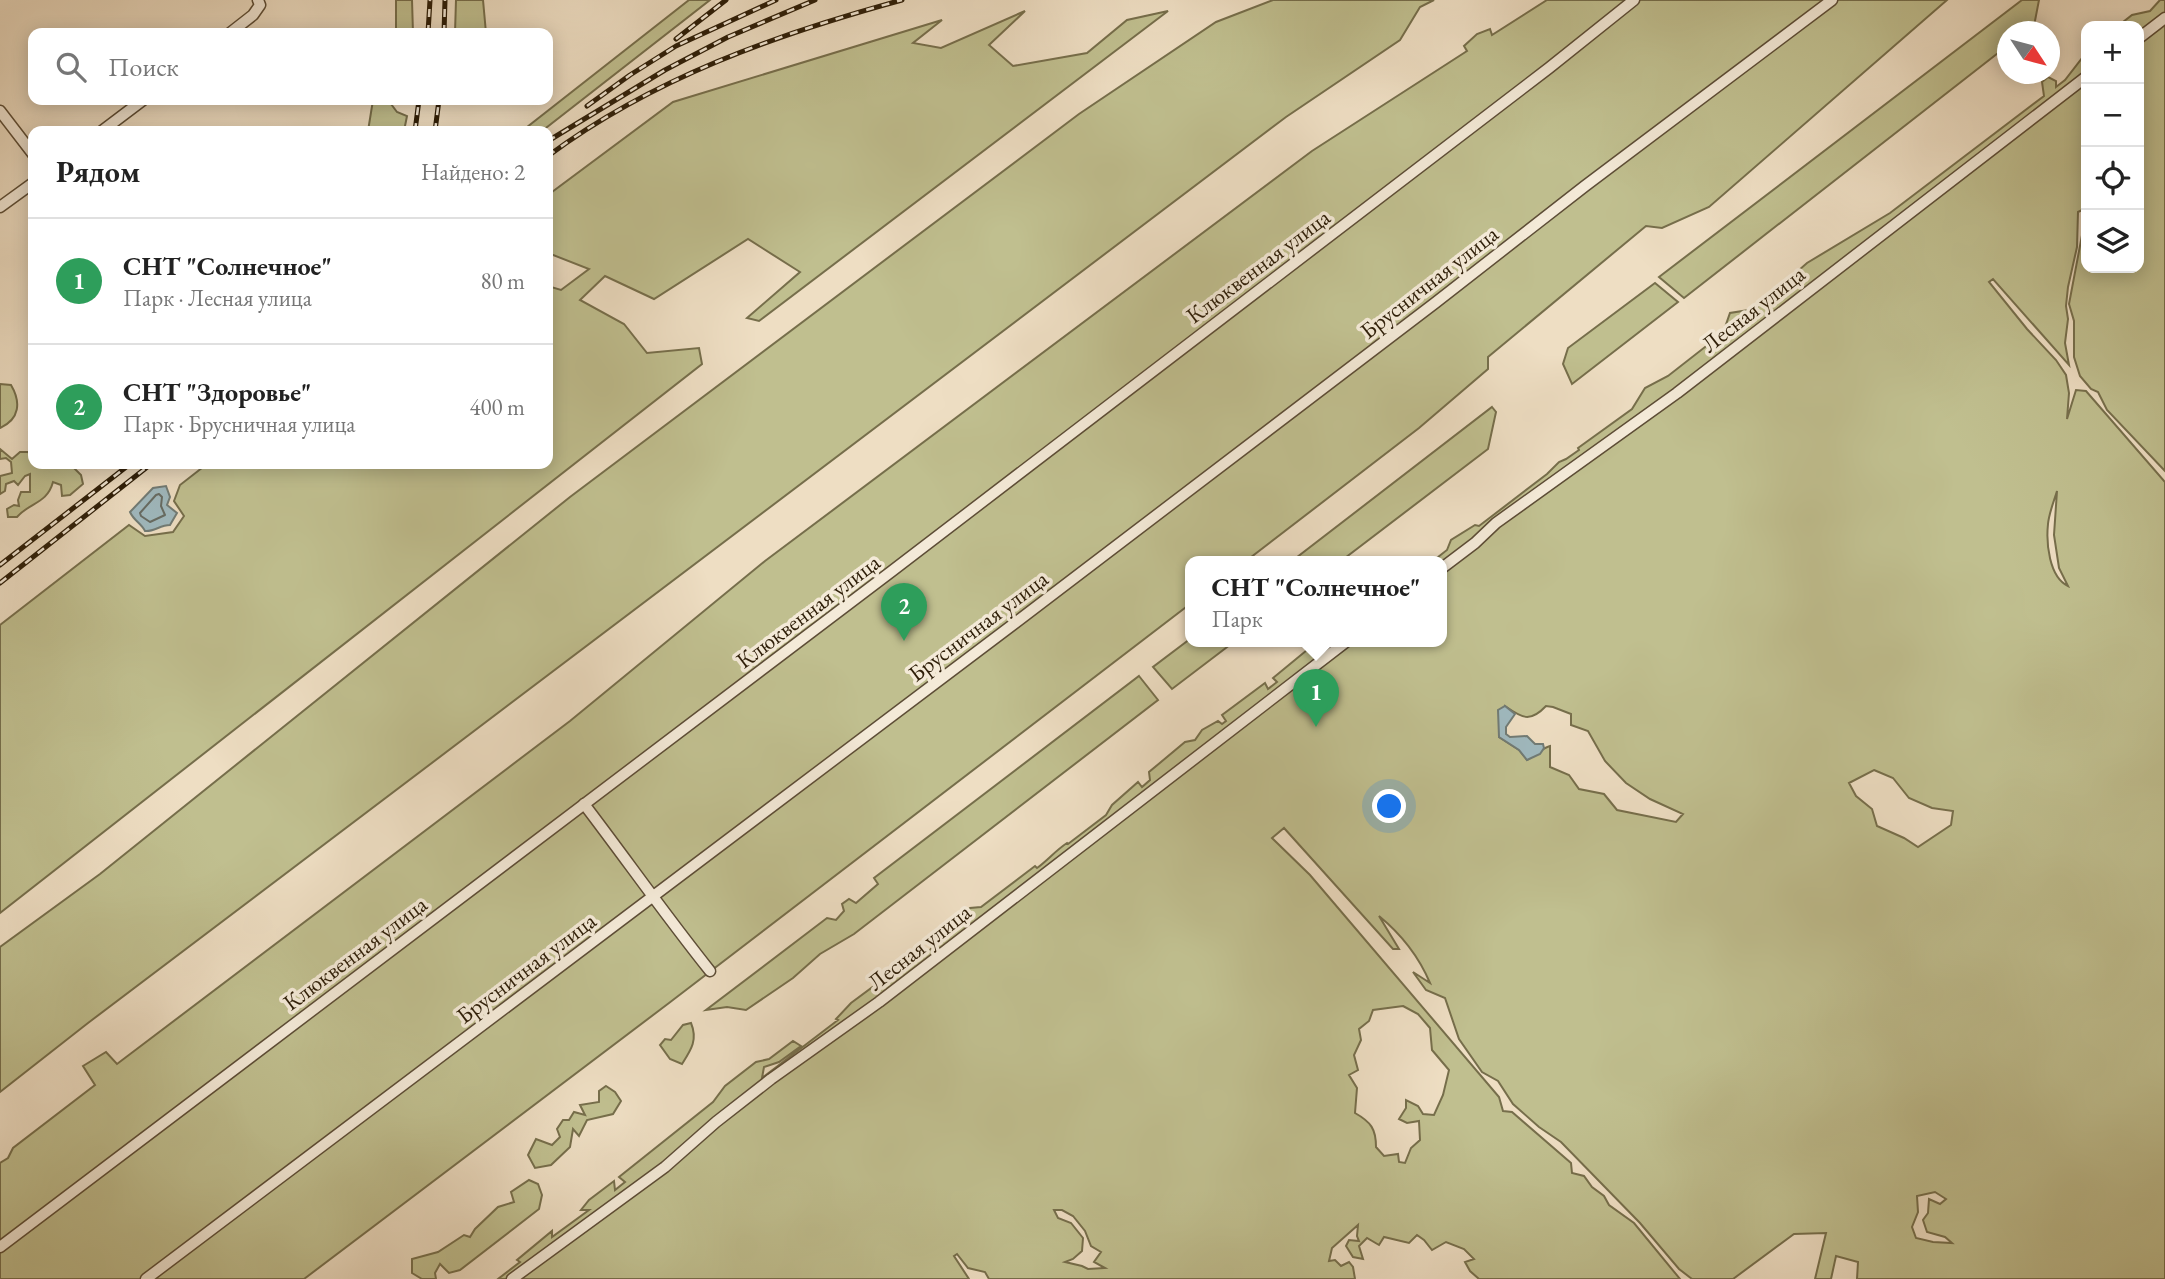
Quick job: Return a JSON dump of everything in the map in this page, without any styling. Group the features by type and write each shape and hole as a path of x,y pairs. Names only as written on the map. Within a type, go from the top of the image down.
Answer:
{"street":[{"path":"236,28 253,15 260,5 258,0"},
{"name":"Клюквенная улица","path":"0,1247 914,554 1634,0"},
{"name":"Брусничная улица","path":"146,1279 1832,0"},
{"path":"2144,34 2165,18"},
{"name":"Лесная улица","path":"1447,564 1496,523 1677,393 2081,81"},
{"path":"109,126 136,105"},
{"path":"0,111 28,147"},
{"path":"0,207 28,187"},
{"name":"Лесная улица","path":"512,1279 664,1167 771,1079 879,1002 1340,647"},
{"path":"584,804 710,971"}],"shaded area":[{"path":"396,0 412,0 413,28 396,28"},
{"path":"456,0 483,0 486,28 455,28"},
{"path":"689,0 710,0 548,126 528,126"},
{"path":"1273,0 1434,0 1420,7 1400,40 1286,117 0,1092 0,947 100,874 570,497 1079,114 1216,22"},
{"path":"1547,0 1947,0 1709,207 1662,228 1646,226 1488,357 1488,369 1419,428 1253,556 1185,556 1185,608 304,1279 0,1279 0,1163 8,1158 13,1148 95,1085 83,1066 106,1052 117,1064 570,721 765,561 1312,151 1467,51 1464,46 1477,34 1490,29 1492,35"},
{"path":"2022,0 2039,0 2035,21 1997,21 1997,54 1684,298 1659,277"},
{"path":"2160,0 2165,0 2165,471 2107,410 2098,392 2091,389 2080,376 2074,357 2074,321 2069,304 2081,241 2081,273 2144,273 2144,21 2124,21 2132,15 2150,11"},
{"path":"1025,11 989,45 1013,66 1087,53 1127,20 1168,11 759,321 747,318 800,272 748,239 654,299 605,276 580,300 624,324 647,353 699,348 702,364 0,913 0,625 129,525 145,536 173,532 184,516 174,501 180,485 201,469 553,469 553,288 561,290 589,269 553,255 553,191 673,102 942,20 913,43 941,48"},
{"path":"2081,59 2081,210 2078,212 2077,247 2066,306 2068,319 2065,343 2069,365 1993,279 1989,282 2066,375 2069,393 2067,419 2076,390 2086,391 2165,482 2165,1279 1857,1279 1858,1262 1836,1256 1831,1279 1815,1279 1826,1233 1794,1234 1733,1279 1692,1279 1679,1269 1640,1223 1561,1142 1513,1104 1498,1081 1482,1072 1459,1039 1445,998 1426,990 1413,972 1430,983 1409,946 1379,916 1399,949 1393,949 1284,828 1272,838 1310,875 1499,1097 1503,1111 1512,1112 1571,1163 1572,1173 1584,1176 1609,1205 1634,1223 1680,1279 1479,1279 1465,1262 1474,1259 1464,1249 1446,1242 1432,1250 1417,1235 1409,1243 1384,1237 1379,1245 1367,1238 1359,1246 1363,1259 1353,1257 1346,1246 1349,1240 1359,1241 1358,1225 1332,1248 1329,1261 1335,1260 1341,1266 1349,1262 1353,1267 1355,1279 989,1279 985,1272 968,1268 957,1254 954,1256 969,1279 498,1279 552,1231 552,1237 589,1210 581,1210 589,1200 614,1181 615,1190 625,1182 619,1177 713,1102 725,1086 756,1062 769,1059 793,1041 801,1046 779,1062 764,1067 762,1078 838,1020 836,1019 851,1003 909,960 914,962 929,951 970,908 981,907 1035,866 1037,868 1106,815 1112,805 1138,782 1142,787 1150,780 1149,772 1185,742 1195,740 1202,730 1218,721 1222,724 1226,721 1222,715 1265,683 1268,689 1277,682 1273,678 1311,647 1447,647 1447,556 1439,556 1447,550 1451,540 1475,525 1479,526 1559,462 1632,409 1645,388 1668,376 1723,333 1730,313 1755,309 1807,263 1890,213 2044,96 2042,84 2056,84 2056,87","holes":["2057,491 2054,535 2059,568 2068,586 2057,575 2048,550 2049,520","1505,706 1526,717 1535,715 1546,706 1571,714 1571,725 1588,731 1605,761 1626,783 1650,799 1683,814 1676,822 1617,810 1604,794 1579,789 1569,775 1550,767 1550,746 1527,760 1519,750 1499,737","1874,770 1893,778 1909,798 1932,808 1953,811 1951,825 1918,847 1877,826 1872,809 1856,796 1849,783","1403,1006 1418,1014 1430,1028 1432,1050 1449,1070 1443,1095 1434,1115 1423,1114 1418,1106 1406,1100 1406,1108 1399,1119 1407,1123 1419,1121 1420,1140 1411,1148 1405,1163 1399,1162 1398,1154 1384,1156 1376,1147 1372,1127 1355,1113 1357,1088 1349,1075 1358,1070 1354,1055 1361,1040 1359,1029 1369,1021 1373,1010","1935,1192 1946,1199 1940,1204 1929,1199 1928,1213 1923,1220 1927,1232 1945,1237 1952,1243 1916,1238 1912,1227 1918,1212 1917,1196","1054,1210 1062,1210 1073,1216 1085,1231 1091,1246 1101,1252 1094,1262 1105,1268 1088,1269 1065,1262 1082,1251 1083,1238 1071,1223 1058,1218"]},
{"path":"372,105 392,105 397,112 407,116 405,126 369,126"},
{"path":"1655,283 1678,302 1572,384 1563,364 1568,348"},
{"path":"0,384 11,385 17,410 12,420 0,428"},
{"path":"1492,407 1496,412 1488,449 1348,556 1298,556"},
{"path":"0,449 12,459 20,452 28,452 28,469 75,469 81,475 83,484 70,495 62,496 61,485 53,482 42,499 17,517 8,517 7,509 14,505 19,506 21,492 30,492 30,474 18,485 14,481 6,484 5,491 0,494 0,476 12,473 11,462 6,458 0,459"},
{"path":"1185,643 1185,647 1227,647 1172,689 1153,667"},
{"path":"1139,676 1158,700 854,934 820,954 793,978 746,1010 727,1007 706,1010 827,918 836,920 844,911 842,904 849,899 856,903 878,884 874,878"},
{"path":"691,1023 694,1040 682,1064 670,1059 660,1045 665,1039 671,1040 683,1025"},
{"path":"606,1086 615,1092 621,1101 613,1114 587,1120 579,1136 573,1129 570,1147 551,1165 535,1168 528,1155 536,1139 552,1145 560,1137 557,1129 563,1120 569,1120 574,1112 585,1115 580,1105 599,1102 599,1091"},
{"path":"529,1180 538,1184 542,1195 539,1209 460,1270 449,1273 440,1264 435,1273 436,1279 422,1279 412,1273 412,1259 438,1252 464,1235 470,1237 498,1207 514,1202 511,1192"}],"water":[{"path":"166,486 170,497 167,505 177,513 170,525 145,531 130,512 153,488"},
{"path":"1505,706 1515,714 1506,727 1506,734 1510,737 1527,736 1535,744 1543,744 1544,748 1540,754 1527,760 1519,750 1499,737 1498,710"}],"railway":[{"path":"428,28 430,0"},
{"path":"444,28 445,0"},
{"path":"676,39 726,0"},
{"path":"587,106 676,46 776,0"},
{"path":"553,138 665,70 728,37 815,0"},
{"path":"553,152 630,103 718,61 809,28 902,0"},
{"path":"416,126 418,105"},
{"path":"436,126 438,105"},
{"path":"0,565 124,469"},
{"path":"0,583 145,469"}],"place":[{"name":"СНТ \"Здоровье\"","path":"904,641"},
{"name":"СНТ \"Солнечное\"","path":"1316,727"}]}
